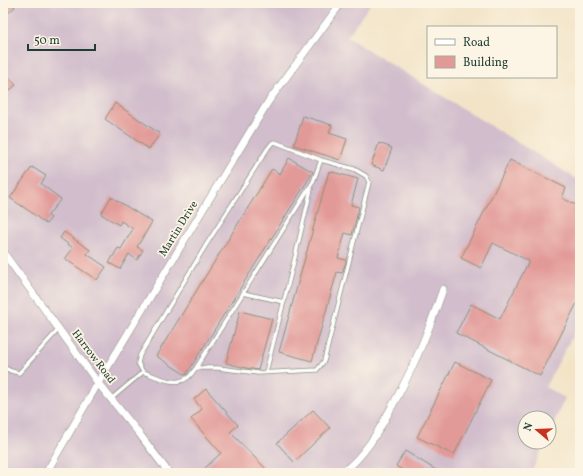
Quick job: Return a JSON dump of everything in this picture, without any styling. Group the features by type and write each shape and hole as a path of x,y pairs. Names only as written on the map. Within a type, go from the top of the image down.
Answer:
{"street":[{"name":"Martin Drive","path":"46,473 98,383 266,106 340,3"},
{"name":"Harrow Road","path":"3,252 58,330 169,473"},
{"path":"342,473 374,439 396,400 414,367 443,290"}],"lane":[{"path":"196,368 218,368 258,373 317,370 324,361 369,182 366,176 354,169 321,160 275,142 272,143 206,245 140,355 138,363 143,372 176,382 188,378 196,368 313,182"},
{"path":"266,372 310,192 321,160"},
{"path":"243,294 284,302"},
{"path":"3,367 19,373 58,330"},
{"path":"111,399 143,372"}],"shaded area":[{"path":"3,3 371,3 347,37 580,181 580,322 545,387 565,398 557,416 557,410 517,410 517,450 541,450 531,473 3,473"}],"building":[{"path":"3,3 12,3 15,7 3,17"},
{"path":"7,75 16,85 3,96 3,78"},
{"path":"115,103 160,134 149,149 105,119"},
{"path":"303,116 332,125 329,133 347,139 340,160 294,145"},
{"path":"379,143 392,148 384,170 371,165"},
{"path":"289,158 313,172 186,375 156,356 272,169 280,174"},
{"path":"510,160 566,188 562,198 580,207 580,297 540,376 456,333 471,304 500,319 529,261 493,243 481,268 461,258"},
{"path":"32,167 46,176 41,184 61,199 48,215 51,218 46,224 10,198"},
{"path":"329,171 358,179 351,205 359,207 352,235 345,233 338,258 346,260 346,262 342,273 337,272 312,361 279,352"},
{"path":"111,197 152,222 137,247 143,250 137,260 129,254 120,269 109,263 118,248 121,249 133,229 121,221 119,225 101,214"},
{"path":"64,232 90,250 87,254 106,267 97,280 65,259 73,248 60,238"},
{"path":"240,311 272,319 258,370 226,363"},
{"path":"455,362 491,380 454,455 417,437"},
{"path":"206,389 238,425 230,432 266,469 261,473 207,473 204,469 221,453 191,419 202,409 194,399"},
{"path":"313,410 330,428 294,462 277,443"},
{"path":"405,451 441,473 407,473 396,466"}]}
